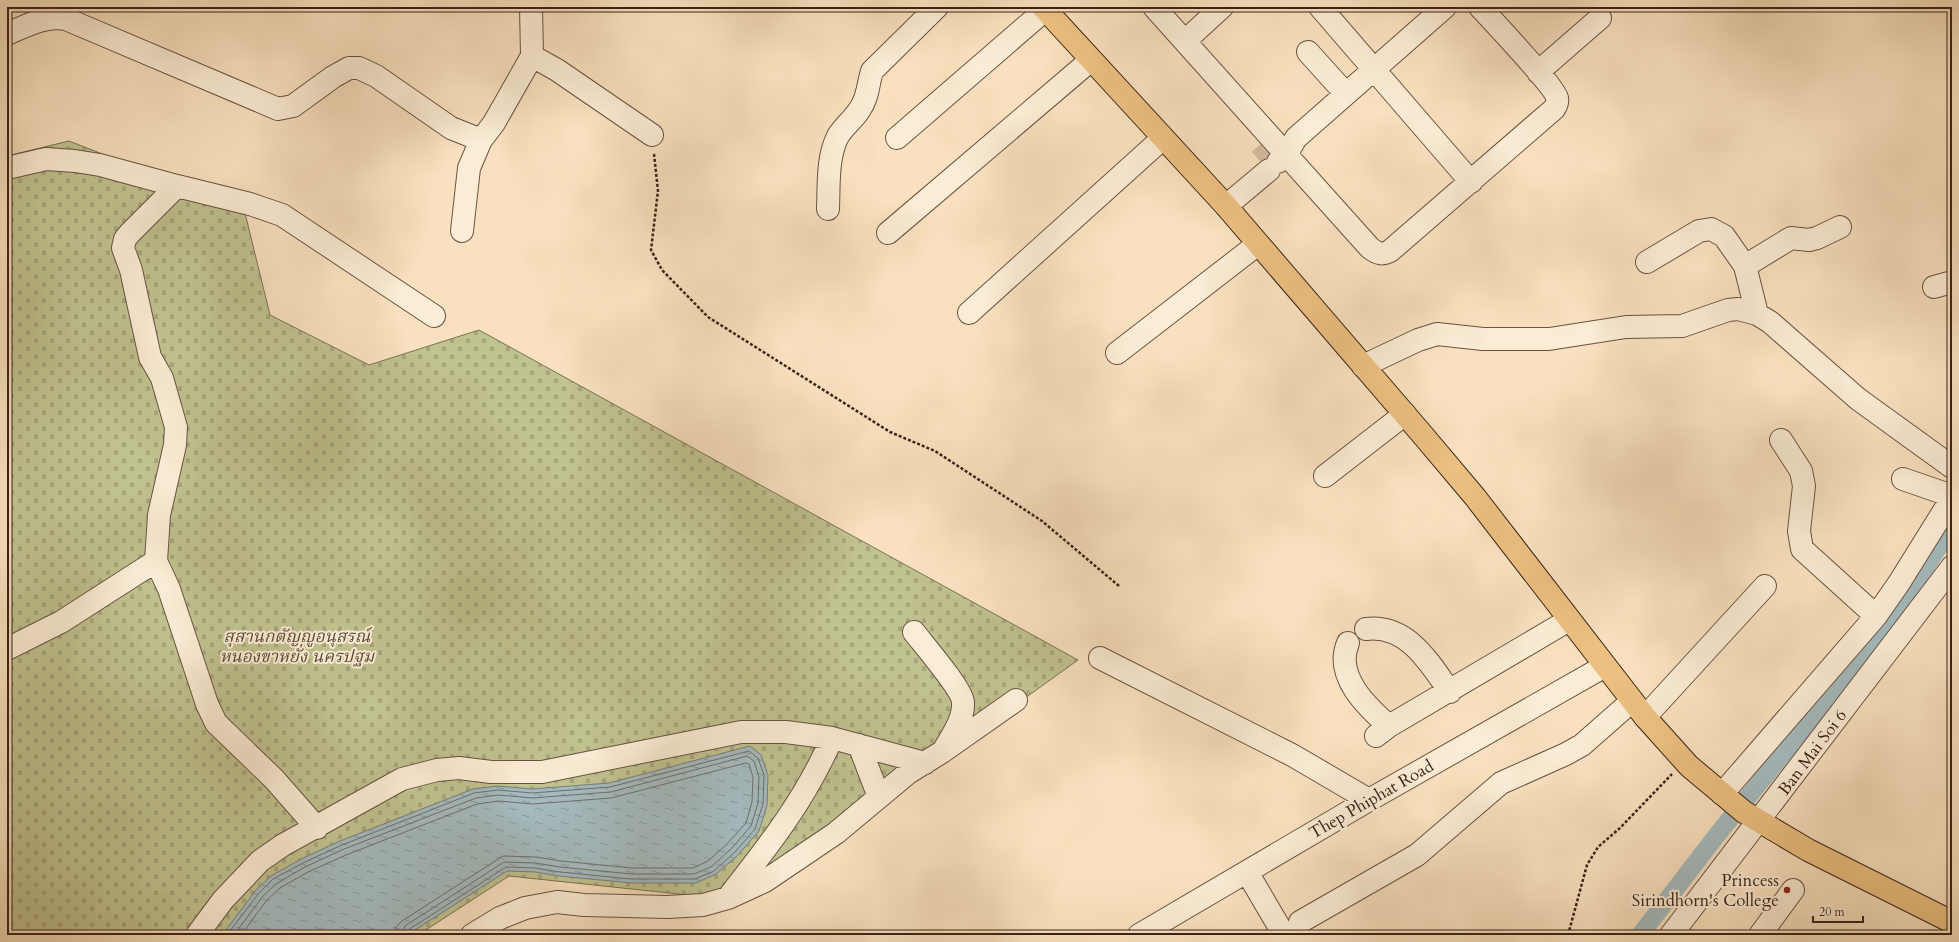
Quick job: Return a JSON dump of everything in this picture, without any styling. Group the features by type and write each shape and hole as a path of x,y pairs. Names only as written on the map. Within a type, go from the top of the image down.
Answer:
{"main road":[{"path":"1044,8 1090,60 1221,201 1475,497 1638,709 1684,761 1739,807 1808,850 1952,922"}],"street":[{"path":"462,231 469,168 481,140 494,123 532,56 531,7"},
{"path":"828,209 831,157 838,135 861,109 867,96 867,85 872,71 937,7"},
{"path":"1154,7 1185,41 1276,155 1370,248 1377,254 1383,255 1390,252 1471,182 1554,109 1557,103 1557,96 1538,72 1480,7"},
{"path":"1185,41 1222,7"},
{"path":"1320,7 1471,182"},
{"path":"1221,201 1276,155 1445,7"},
{"path":"897,138 1044,8"},
{"path":"7,34 42,20 55,17 66,19 278,109 293,106 333,77 349,68 359,68 376,76 451,128 481,140"},
{"path":"1538,72 1600,18"},
{"path":"1308,52 1346,94"},
{"path":"532,56 557,70 652,135"},
{"path":"888,233 1090,60"},
{"path":"969,313 1163,138"},
{"path":"7,168 46,159 75,161 100,165 250,204 282,215 434,316"},
{"path":"177,186 130,233 125,239 123,248 131,270 150,357 162,378 176,427 175,445 159,515 156,561 169,588 207,704 216,723 274,779 317,828"},
{"path":"1745,266 1791,238 1809,240 1817,238 1840,227"},
{"path":"1647,262 1699,231 1711,229 1724,236 1745,266 1757,314"},
{"path":"1117,353 1258,244"},
{"path":"1363,366 1418,340 1437,334 1483,339 1549,339 1626,327 1682,326 1728,310 1738,309 1757,314 1770,322 1858,399 1952,467"},
{"path":"1325,476 1404,414"},
{"path":"1781,440 1798,465 1804,486 1799,531 1802,549 1876,616"},
{"path":"1739,807 1900,583 1952,497 1924,484 1903,479"},
{"path":"7,649 61,622 156,561"},
{"name":"Ban Mai Soi 6","path":"1671,935 1739,807 1952,567"},
{"path":"1247,872 1287,931 1417,855 1501,783 1566,754 1638,709 1765,586"},
{"path":"1348,643 1345,651 1346,666 1352,684 1383,731 1569,620"},
{"path":"1366,629 1385,629 1399,634 1417,648 1429,662 1450,692"},
{"path":"914,632 958,689 963,702 959,724 934,757"},
{"path":"1100,658 1292,755 1369,800"},
{"name":"Thep Phiphat Road","path":"1139,935 1369,800 1605,666"},
{"path":"472,935 500,918 525,908 557,902 584,905 668,906 703,905 728,898 765,881 836,833 908,773 934,757 1016,700"},
{"path":"197,935 223,900 260,861 283,846 402,779 437,770 459,768 491,772 542,772 741,732 786,732 832,738 859,745 934,757"},
{"path":"728,898 780,830 816,774 832,738"},
{"path":"859,745 879,797"},
{"path":"1760,935 1793,890"}],"path":[{"path":"652,135 658,192 652,250 662,270 708,316 890,432 935,451 1042,521 1118,586"},
{"path":"1568,935 1587,865 1598,847 1620,828 1684,761"}],"green space":[{"name":"สุสานกตัญญูอนุสรณ์ หนองขาหยั่ง นครปฐม","path":"69,141 244,209 270,315 369,365 479,330 1078,660 827,840 707,897 509,876 418,935 7,935 7,156"}],"water":[{"path":"750,746 761,755 768,775 767,805 759,831 737,856 716,874 696,883 631,883 559,876 535,872 507,871 407,935 222,935 256,890 271,876 301,859 340,841 473,789 498,786 532,789 609,783"}],"waterway":[{"path":"1640,935 1717,835 1885,628 1952,527"}],"tunnel":[{"path":"1259,160 1268,152"}],"place":[{"name":"Princess Sirindhorn's College","path":"1787,890"}]}
